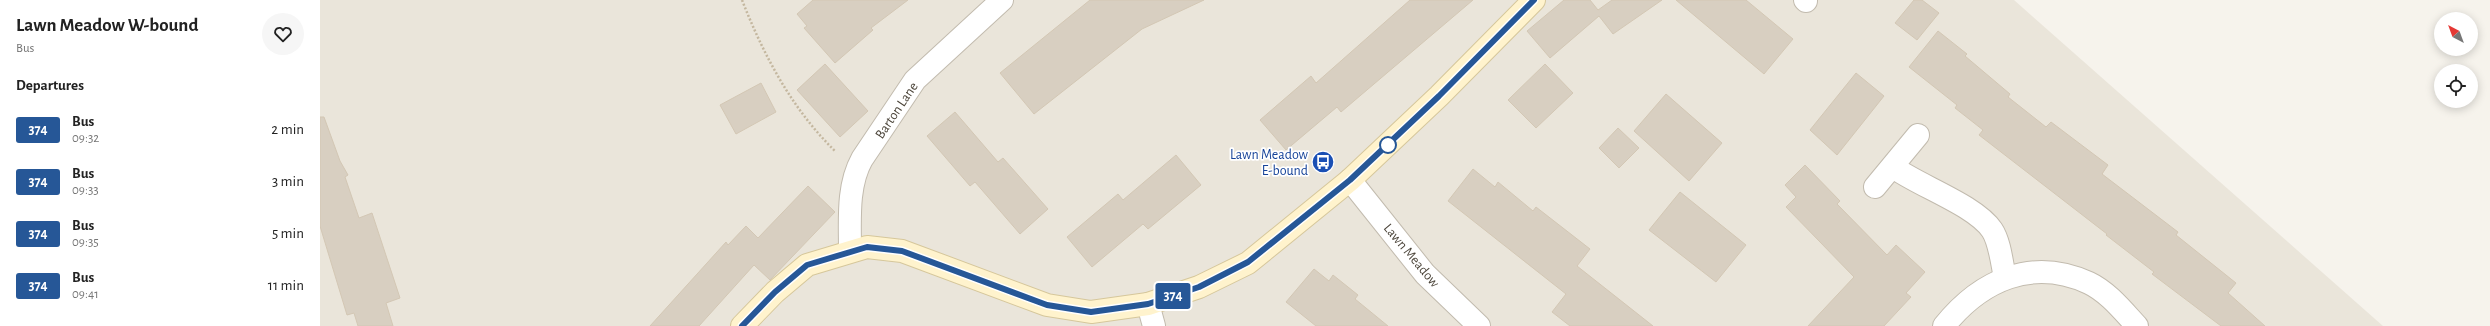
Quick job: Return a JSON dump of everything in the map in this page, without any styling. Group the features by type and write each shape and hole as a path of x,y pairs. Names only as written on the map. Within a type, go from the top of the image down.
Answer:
{"street":[{"name":"Barton Lane","path":"850,251 850,201 856,171 915,80 1002,0"},
{"path":"742,326 775,292 807,265 867,247 902,251 1047,305 1091,312 1148,304 1199,287 1248,262 1350,180 1439,96 1534,0"},
{"path":"1875,187 1893,167 1918,134"},
{"path":"1893,167 1910,179 1968,209 1992,230 2005,278"},
{"name":"Lawn Meadow","path":"1350,180 1425,274 1479,326"},
{"path":"1944,326 1958,309 1984,287 2005,278 2034,272 2060,273 2090,284 2113,301 2136,326"},
{"path":"1148,304 1154,326"}],"path":[{"path":"742,0 760,43 786,91 833,149 856,171"}],"shaded area":[{"path":"320,0 2014,0 2383,326 320,326"}],"building":[{"path":"813,0 908,0 871,28 873,30 835,63 804,28 807,26 797,14"},
{"path":"1090,0 1204,0 1142,29 1034,114 1000,73"},
{"path":"1410,0 1473,0 1341,112 1337,107 1286,150 1260,120 1311,76 1316,83"},
{"path":"1564,0 1590,0 1598,10 1612,0 1662,0 1613,34 1599,16 1550,58 1527,31"},
{"path":"1676,0 1746,0 1793,39 1764,74"},
{"path":"1914,0 1922,0 1939,13 1917,40 1895,23"},
{"path":"1938,31 1967,54 1965,56 2010,94 2008,97 2046,127 2051,122 2108,165 2102,174 2178,232 2176,235 2236,283 2228,293 2265,326 2221,326 2152,274 2154,272 2106,235 2107,234 1979,135 1983,130 1955,108 1957,105 1909,67"},
{"path":"825,64 868,111 840,137 797,90"},
{"path":"1545,64 1573,93 1536,128 1508,100"},
{"path":"1856,73 1884,96 1837,155 1810,130"},
{"path":"761,83 776,112 736,134 720,105"},
{"path":"1666,94 1722,143 1689,181 1634,131"},
{"path":"955,112 998,162 1003,158 1048,209 1020,234 975,182 970,186 927,136"},
{"path":"320,117 324,117 340,161 348,175 345,177 359,218 372,213 400,298 386,303 393,326 358,326 354,313 347,315 320,226"},
{"path":"1618,128 1639,148 1619,168 1599,148"},
{"path":"1176,155 1201,185 1148,229 1143,224 1092,267 1067,237 1118,194 1123,200"},
{"path":"1805,165 1840,201 1837,204 1887,255 1896,245 1925,272 1906,293 1911,297 1884,326 1808,326 1854,277 1786,207 1796,197 1785,185"},
{"path":"1473,169 1495,187 1498,182 1533,211 1536,207 1590,249 1577,266 1653,326 1570,326 1552,312 1566,294 1448,201"},
{"path":"808,186 835,212 770,280 754,265 699,326 650,326 726,242 728,245 746,226 758,238"},
{"path":"1680,192 1746,245 1716,282 1649,230"},
{"path":"1314,269 1329,281 1333,275 1358,295 1355,299 1388,326 1316,326 1286,302"}],"bus line":[{"name":"374","path":"742,326 775,292 807,265 867,247 902,251 947,266 1047,305 1091,312 1148,304 1199,287 1248,262 1292,229 1350,180 1439,96 1534,0"}],"place":[{"name":"Lawn Meadow E-bound","path":"1323,162"}]}
